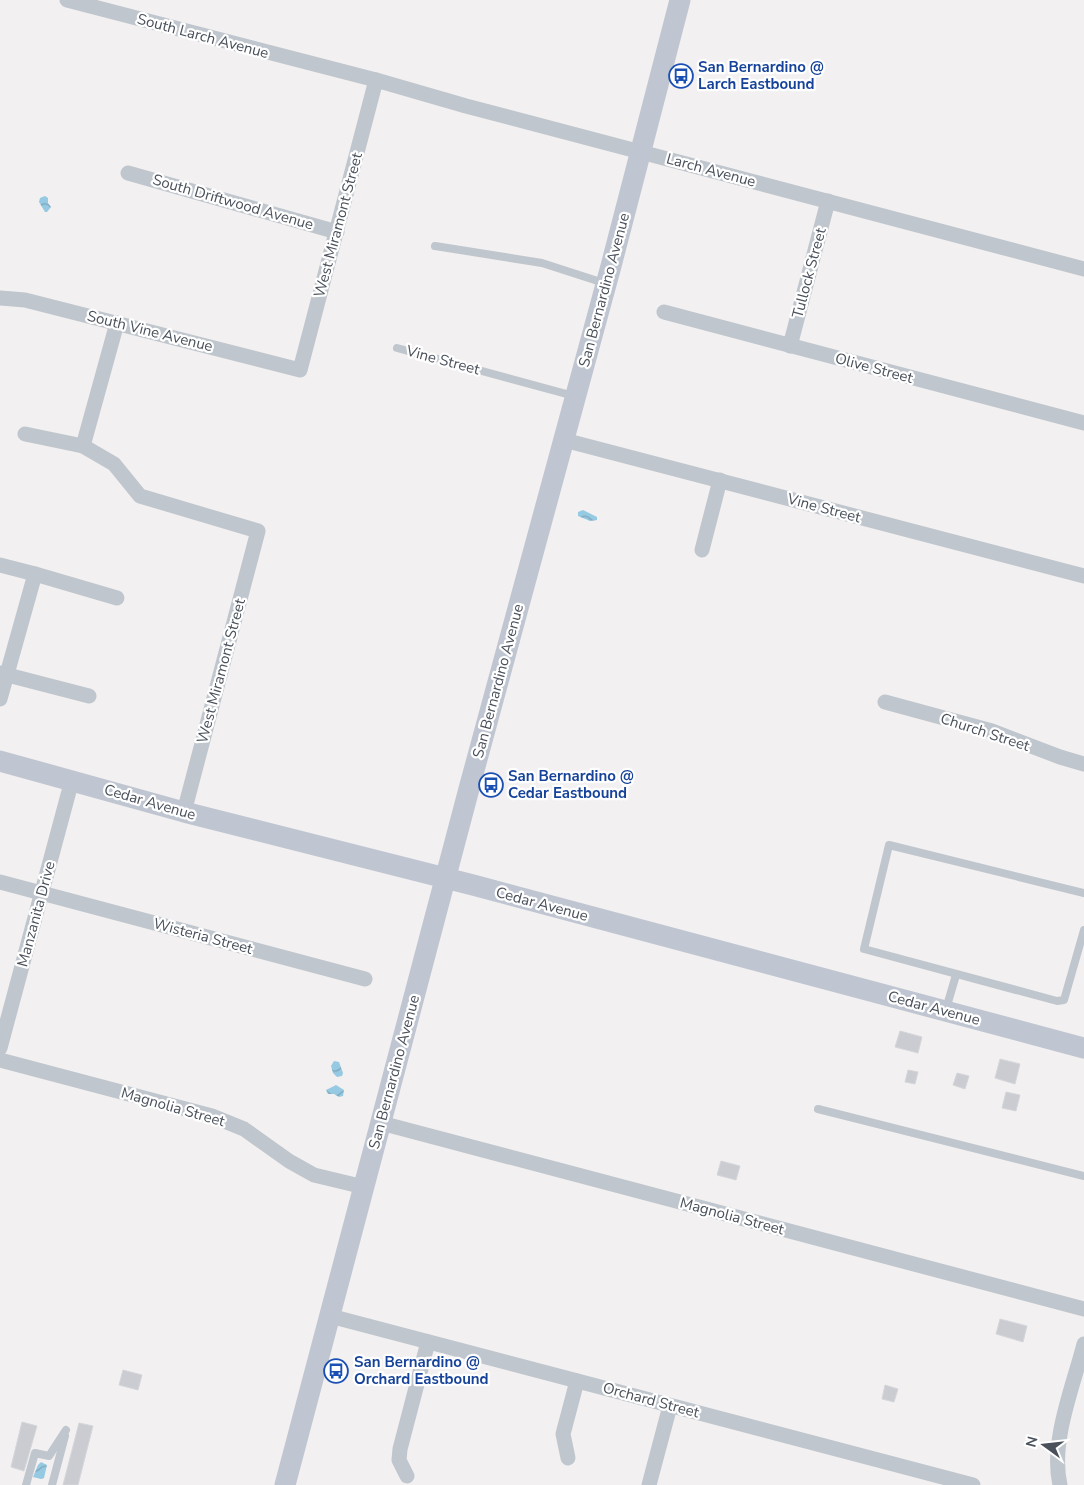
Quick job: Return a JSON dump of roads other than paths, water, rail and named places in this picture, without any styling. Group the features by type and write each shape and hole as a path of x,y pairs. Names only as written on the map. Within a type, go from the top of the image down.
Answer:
{"main road":[{"name":"San Bernardino Avenue","path":"285,1485 445,878 576,397 680,0"},
{"name":"Cedar Avenue","path":"0,761 184,812 445,878 1084,1048"}],"street":[{"name":"South Larch Avenue","path":"66,0 339,71"},
{"name":"Larch Avenue","path":"339,71 1084,268"},
{"name":"West Miramont Street","path":"300,370 376,80"},
{"name":"South Driftwood Avenue","path":"128,173 337,232"},
{"name":"Tullock Street","path":"790,346 828,201"},
{"name":"South Vine Avenue","path":"0,298 24,300 300,370"},
{"name":"Olive Street","path":"664,312 1084,423"},
{"path":"25,434 83,446 117,323"},
{"name":"Vine Street","path":"564,440 1084,576"},
{"name":"West Miramont Street","path":"83,446 114,464 140,496 258,530 184,812"},
{"path":"702,550 720,480"},
{"path":"0,565 117,598"},
{"path":"0,699 3,674 34,574"},
{"path":"3,674 89,696"},
{"name":"Church Street","path":"885,702 992,731 1060,757 1084,764"},
{"name":"Manzanita Drive","path":"0,1048 72,780"},
{"name":"Wisteria Street","path":"0,882 365,979"},
{"name":"Magnolia Street","path":"0,1060 212,1116 244,1129 289,1161 314,1175 364,1187"},
{"name":"Magnolia Street","path":"381,1123 1084,1309"},
{"name":"Orchard Street","path":"330,1316 973,1485"},
{"path":"407,1476 399,1460 400,1449 428,1342"},
{"path":"1059,1485 1057,1452 1084,1344"},
{"path":"568,1458 563,1434 577,1381"},
{"path":"649,1485 670,1406"}],"lane":[{"path":"435,246 542,263 606,283"},
{"name":"Vine Street","path":"397,348 576,397"},
{"path":"1084,893 889,845 864,949 1057,1001 1064,1000 1084,930"},
{"path":"946,1011 956,975"},
{"path":"818,1109 1084,1176"},
{"path":"26,1485 35,1453 49,1456 66,1430 52,1485"}],"water":[{"path":"45,196 48,198 48,203 51,207 47,212 45,212 39,202 40,198"},
{"path":"583,510 597,517 597,520 590,521 578,516 578,512"},
{"path":"334,1061 339,1062 343,1073 342,1076 337,1077 333,1073 331,1066"},
{"path":"336,1085 344,1090 343,1096 339,1097 334,1094 328,1094 326,1090"},
{"path":"41,1462 47,1465 44,1478 33,1477 38,1465"}],"place":[{"name":"San Bernardino @ Larch Eastbound","path":"681,76"},
{"name":"San Bernardino @ Cedar Eastbound","path":"491,785"},
{"name":"San Bernardino @ Orchard Eastbound","path":"336,1371"}]}
